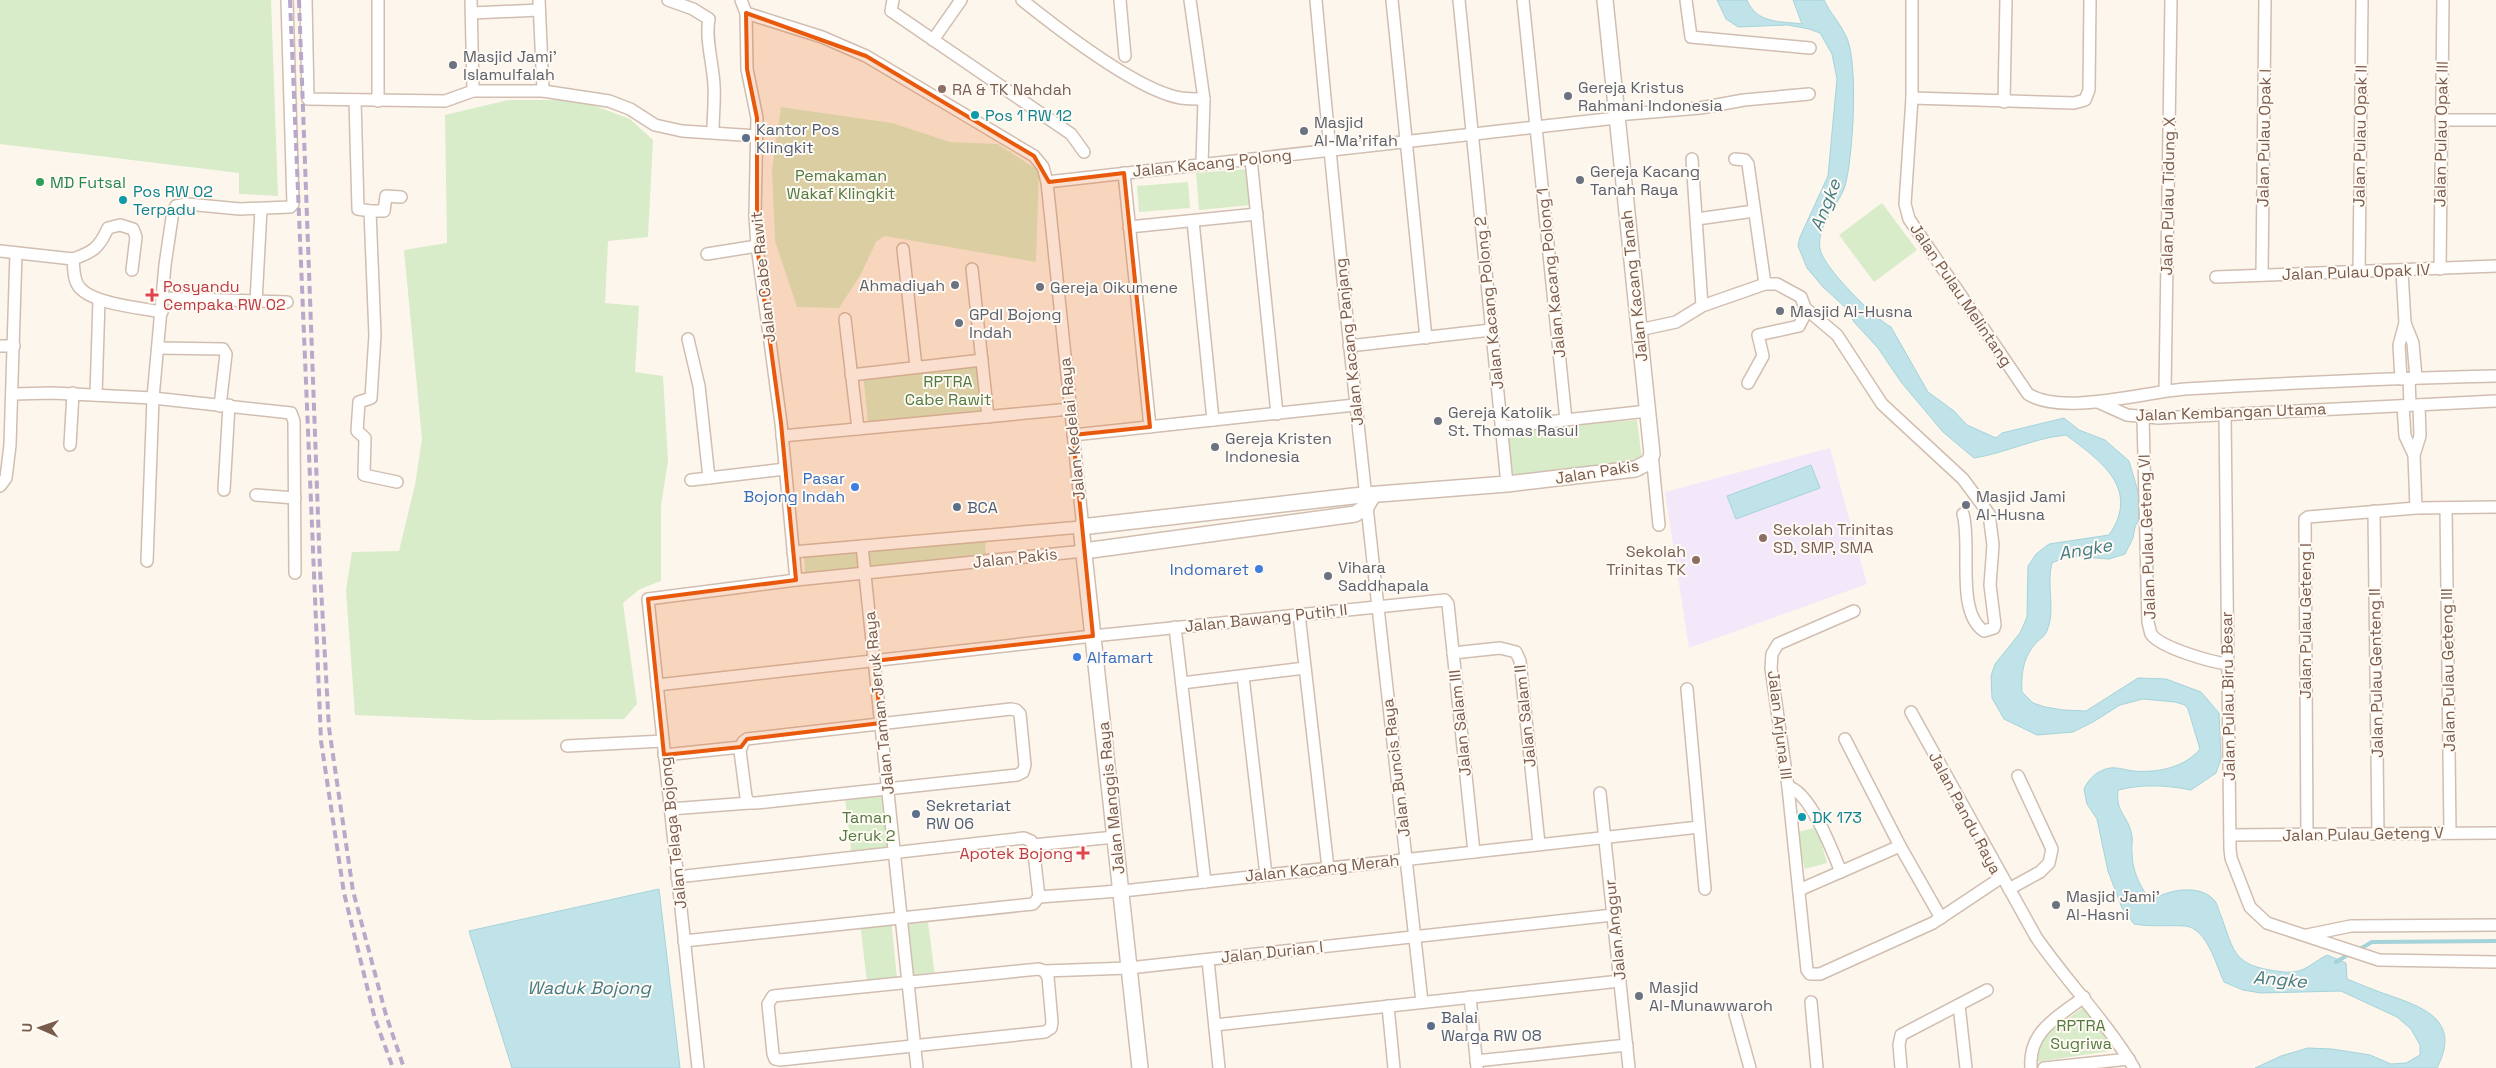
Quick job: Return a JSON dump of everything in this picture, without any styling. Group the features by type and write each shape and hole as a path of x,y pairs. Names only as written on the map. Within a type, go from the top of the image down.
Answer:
{"street":[{"path":"147,561 153,398 162,312 164,265 172,217 176,206 187,204 261,209 290,207 293,204 292,108 287,0"},
{"path":"306,0 310,99"},
{"path":"378,0 378,101"},
{"path":"471,0 472,91"},
{"path":"668,0 693,9 709,19 706,31 710,45 714,87 713,132"},
{"name":"Jalan Cabe Rawit","path":"741,0 746,13 747,63 755,101 757,136 755,216 757,246 782,436 796,580"},
{"path":"893,0 891,11 1071,134 1084,152"},
{"path":"932,40 961,0"},
{"path":"1022,0 1083,45 1141,82 1182,98 1204,99"},
{"path":"1120,0 1125,56"},
{"path":"1190,0 1204,99 1202,164"},
{"name":"Jalan Kacang Panjang","path":"1316,0 1328,150 1355,405 1368,499 1369,534"},
{"path":"1392,0 1426,338"},
{"name":"Jalan Kacang Polong 2","path":"1459,0 1507,484"},
{"name":"Jalan Kacang Polong 1","path":"1523,0 1566,420"},
{"name":"Jalan Kacang Tanah","path":"1604,0 1652,454"},
{"path":"1686,0 1690,37 1810,48"},
{"name":"Jalan Pulau Melintang","path":"1912,0 1912,98 1905,204 1908,219 2028,394 2045,401 2098,402"},
{"path":"2004,102 2006,0"},
{"path":"1912,98 2074,103 2085,100 2089,90 2090,0"},
{"name":"Jalan Pulau Tidung X","path":"2165,391 2171,0"},
{"name":"Jalan Pulau Opak I","path":"2262,275 2265,0"},
{"name":"Jalan Pulau Opak II","path":"2359,272 2362,0"},
{"name":"Jalan Pulau Opak III","path":"2440,269 2443,0"},
{"path":"472,13 539,5 543,91"},
{"name":"Jalan Kedelai Raya","path":"746,13 822,37 866,56 1034,156 1043,167 1047,182 1081,527"},
{"path":"292,108 310,99 445,101 472,91 543,91 609,101 630,109 655,125 682,131 757,136"},
{"name":"Jalan Kacang Polong","path":"1047,182 1809,94"},
{"path":"355,100 358,209 384,211 386,196 401,197"},
{"path":"2441,120 2496,120"},
{"path":"1251,159 1277,414"},
{"path":"1692,159 1702,306"},
{"path":"1735,159 1747,161 1765,284"},
{"path":"1124,173 1150,427"},
{"path":"256,302 261,209"},
{"path":"1697,219 1754,210"},
{"path":"370,211 374,354 371,398 359,402 357,432 365,438 364,475 397,482"},
{"path":"1129,227 1257,214"},
{"path":"1193,220 1213,420"},
{"path":"0,251 72,258 88,254 102,243 108,228 120,225 133,229 136,237 132,270"},
{"path":"707,254 757,246"},
{"path":"903,249 916,368"},
{"path":"2,480 12,399 16,253"},
{"path":"72,258 75,280 81,289 99,300 162,312"},
{"name":"Jalan Pulau Opak IV","path":"2216,277 2496,266"},
{"path":"972,269 988,417"},
{"path":"2402,271 2405,323 2413,343 2409,379 2411,405 2420,436 2414,455 2416,508"},
{"path":"1639,330 1676,322 1702,306 1765,284 1777,284 1800,297 1805,308 1837,335 1882,404 1963,479 1989,514 1993,545 1990,585 1995,625 1994,628 1984,631 1970,611 1966,596 1965,561 1967,540 1963,514"},
{"path":"163,298 287,302"},
{"path":"96,395 99,300"},
{"path":"1748,383 1764,356 1758,334 1799,326 1803,321 1805,308"},
{"path":"845,319 858,429"},
{"path":"1349,346 1491,330"},
{"path":"688,339 699,386 708,478"},
{"path":"0,346 14,346"},
{"path":"159,348 223,349 226,354 224,490"},
{"path":"851,375 982,360"},
{"name":"Jalan Kembangan Utama","path":"2098,402 2165,391 2496,376"},
{"path":"70,445 73,394"},
{"path":"0,403 12,399 73,394 153,398 291,413 294,421 295,573"},
{"path":"2127,398 2124,406 2127,415"},
{"name":"Jalan Kembangan Utama","path":"2098,402 2127,415 2143,417 2225,416 2496,401"},
{"path":"1073,435 1355,405"},
{"path":"2411,405 2405,436 2414,455"},
{"path":"782,436 1070,410"},
{"path":"1501,427 1648,411"},
{"name":"Jalan Pulau Biru Besar","path":"2225,416 2231,858 2250,907 2267,923 2379,960 2496,962"},
{"name":"Jalan Pulau Geteng VI","path":"2143,417 2148,622 2151,633 2160,641 2201,659 2228,664"},
{"name":"Jalan Pakis","path":"794,552 1081,527 1525,483 1635,469 1649,462 1652,454"},
{"name":"Jalan Pakis","path":"1652,454 1660,526"},
{"path":"690,480 785,469"},
{"path":"256,495 295,498"},
{"name":"Jalan Pakis","path":"648,599 796,580 1084,550 1355,514 1368,499"},
{"name":"Jalan Pulau Geteng I","path":"2307,835 2305,522 2308,516 2416,508 2496,507"},
{"name":"Jalan Pulau Geteng III","path":"2446,508 2450,833"},
{"name":"Jalan Pulau Genteng II","path":"2374,511 2378,834"},
{"name":"Jalan Manggis Raya","path":"1081,527 1140,1068"},
{"name":"Jalan Buncis Raya","path":"1369,534 1422,1002"},
{"name":"Jalan Taman Jeruk Raya","path":"862,546 902,918 904,984 917,1068"},
{"name":"Jalan Telaga Bojong","path":"648,599 698,1068"},
{"name":"Jalan Bawang Putih II","path":"657,685 1440,599"},
{"name":"Jalan Salam III","path":"1440,599 1448,604 1474,852"},
{"name":"Jalan Arjuna III","path":"1807,970 1788,787 1771,668 1772,654 1778,644 1854,611"},
{"path":"1299,614 1328,868"},
{"path":"1175,627 1205,882"},
{"name":"Jalan Salam II","path":"1453,653 1500,648 1516,652 1520,661 1539,844"},
{"path":"1182,683 1305,668"},
{"path":"1242,676 1266,875"},
{"path":"1687,689 1705,889"},
{"path":"664,755 741,746 747,739 881,723 1011,709 1016,710 1020,714 1025,765 1023,772 1017,776 749,803 670,809"},
{"name":"Jalan Pandu Raya","path":"1807,970 1810,974 1820,974 1941,918 2002,877 1911,712"},
{"path":"1845,739 1900,846 1941,918"},
{"path":"567,746 663,741"},
{"path":"741,746 746,797 749,803"},
{"path":"2009,888 2040,872 2049,863 2052,849 2018,776"},
{"path":"1788,787 1799,793 1815,816 1828,839 1841,872"},
{"name":"Jalan Anggur","path":"1600,793 1630,1068"},
{"name":"Jalan Kacang Merah","path":"684,941 1033,904 1039,897 1205,882 1699,827"},
{"name":"Jalan Pulau Geteng V","path":"2230,834 2307,835 2496,832"},
{"path":"1034,845 1115,837"},
{"path":"677,877 1024,838 1031,841 1034,845 1039,897"},
{"path":"1799,890 1900,846"},
{"path":"2002,877 2036,937 2051,959 2084,997 2132,1064"},
{"name":"Jalan Durian I","path":"915,1046 775,1059 768,1004 773,996 1039,969 1044,971 1129,968 1613,915"},
{"name":"Jalan Pulau Biru Besar","path":"2306,935 2351,926 2496,925"},
{"path":"1208,960 1220,1068"},
{"path":"915,1046 1045,1032 1051,1028 1052,1022 1048,976 1044,971"},
{"path":"1215,1025 1620,980"},
{"path":"1901,1068 1898,1045 1901,1035 1987,990"},
{"path":"1470,997 1477,1064 1627,1045"},
{"path":"2031,1068 2032,1049 2038,1034 2084,997"},
{"path":"1811,1002 1817,1068"},
{"path":"1960,1005 1966,1068"},
{"path":"1388,1006 1394,1068"},
{"path":"1735,1014 1750,1068"},
{"path":"2044,1068 2132,1064"}],"highlighted area":[{"path":"746,13 866,56 1034,156 1049,182 1124,173 1150,427 1073,435 1093,636 874,661 881,723 747,739 741,747 664,755 648,599 796,580 781,423 757,246 757,118 747,69"}],"shaded area":[{"name":"Sekolah Trinitas SD, SMP, SMA","path":"1830,448 1867,584 1689,648 1665,492"}],"green space":[{"path":"0,0 271,0 278,196 239,194 239,173 0,144"},
{"path":"508,100 579,100 630,119 653,140 648,237 608,241 605,303 639,306 635,372 663,376 668,461 661,505 661,581 640,589 623,603 637,704 624,719 478,720 355,715 346,590 352,552 399,551 415,485 422,439 404,250 447,243 445,115"},
{"name":"Pemakaman Wakaf Klingkit","path":"781,107 892,123 950,142 998,144 1039,171 1036,262 885,236 876,242 861,274 839,308 797,307 775,241 772,170"},
{"path":"1248,169 1251,205 1199,210 1196,173"},
{"path":"1188,182 1190,208 1139,212 1137,186"},
{"path":"1882,203 1917,250 1874,282 1839,235"},
{"name":"RPTRA Cabe Rawit","path":"979,361 983,412 868,423 863,374"},
{"path":"1637,420 1644,476 1525,483 1502,472 1499,430"},
{"path":"985,538 986,556 871,569 869,550"},
{"path":"860,550 862,571 805,576 804,555"},
{"name":"Taman Jeruk 2","path":"883,794 889,853 852,857 845,799"},
{"path":"1817,827 1827,863 1805,869 1795,833"},
{"path":"891,918 897,979 867,982 860,922"},
{"path":"928,922 935,977 913,980 905,925"},
{"name":"RPTRA Sugriwa","path":"2088,1004 2117,1050 2036,1062 2033,1044"}],"water":[{"name":"Angke","path":"1717,0 1747,0 1751,8 1763,17 1770,20 1802,24 1793,0 1824,0 1844,31 1850,48 1854,87 1848,173 1842,194 1821,232 1820,249 1830,268 1851,292 1883,322 1891,327 1928,392 1954,411 1967,425 1996,438 2002,433 2064,418 2079,430 2105,440 2129,461 2139,495 2139,519 2133,538 2125,554 2109,559 2068,556 2052,563 2050,571 2050,623 2044,636 2032,648 2026,659 2022,678 2022,692 2033,703 2045,707 2086,711 2138,678 2166,679 2201,692 2219,713 2221,759 2216,773 2191,790 2154,786 2118,790 2118,804 2132,836 2132,859 2135,871 2149,899 2185,890 2202,892 2209,896 2217,904 2228,937 2236,952 2248,963 2257,967 2296,972 2327,955 2346,963 2347,979 2417,1006 2437,1020 2443,1029 2445,1040 2443,1053 2437,1068 2255,1068 2281,1056 2308,1048 2332,1049 2370,1055 2391,1064 2406,1063 2420,1055 2420,1045 2411,1029 2397,1017 2341,991 2261,993 2243,990 2224,982 2210,948 2193,928 2134,924 2122,908 2108,871 2097,819 2087,804 2084,789 2094,775 2106,769 2116,768 2133,771 2161,770 2178,765 2194,755 2200,749 2188,709 2185,705 2175,702 2143,699 2120,705 2073,732 2037,735 2004,719 1992,698 1991,676 1995,664 2020,633 2027,617 2028,566 2036,554 2049,544 2109,535 2118,519 2121,504 2119,490 2113,478 2103,466 2066,435 2043,439 1974,458 1943,432 1901,382 1878,348 1854,322 1846,308 1823,287 1807,268 1798,246 1800,237 1828,176 1837,79 1832,54 1820,33 1809,29 1788,25 1738,27 1726,19"},
{"path":"1811,465 1820,488 1736,519 1727,496"},
{"name":"Waduk Bojong","path":"659,889 680,1068 512,1068 469,931"}],"waterway":[{"path":"2358,950 2372,942 2496,941"},
{"path":"2336,962 2351,953"}],"railway":[{"path":"290,0 321,741 344,893 375,1019 393,1068"},
{"path":"299,0 320,570 329,728 353,891 386,1015 404,1068"}],"place":[{"name":"Masjid Jami' Islamulfalah","path":"453,65"},
{"name":"RA & TK Nahdah","path":"942,89"},
{"name":"Gereja Kristus Rahmani Indonesia","path":"1568,96"},
{"name":"Pos 1 RW 12","path":"975,115"},
{"name":"Masjid Al-Ma'rifah","path":"1304,131"},
{"name":"Kantor Pos Klingkit","path":"746,138"},
{"name":"Gereja Kacang Tanah Raya","path":"1580,180"},
{"name":"MD Futsal","path":"40,182"},
{"name":"Pos RW 02 Terpadu","path":"123,200"},
{"name":"Ahmadiyah","path":"955,285"},
{"name":"Gereja Oikumene","path":"1040,287"},
{"name":"Posyandu Cempaka RW 02","path":"152,295"},
{"name":"Masjid Al-Husna","path":"1780,311"},
{"name":"GPdI Bojong Indah","path":"959,323"},
{"name":"Gereja Katolik St. Thomas Rasul","path":"1438,421"},
{"name":"Gereja Kristen Indonesia","path":"1215,447"},
{"name":"Pasar Bojong Indah","path":"855,487"},
{"name":"Masjid Jami Al-Husna","path":"1966,505"},
{"name":"BCA","path":"957,507"},
{"name":"Sekolah Trinitas SD, SMP, SMA","path":"1763,538"},
{"name":"Sekolah Trinitas TK","path":"1696,560"},
{"name":"Indomaret","path":"1259,569"},
{"name":"Vihara Saddhapala","path":"1328,576"},
{"name":"Alfamart","path":"1077,657"},
{"name":"Sekretariat RW 06","path":"916,814"},
{"name":"DK 173","path":"1802,817"},
{"name":"Apotek Bojong","path":"1083,853"},
{"name":"Masjid Jami' Al-Hasni","path":"2056,905"},
{"name":"Masjid Al-Munawwaroh","path":"1639,996"},
{"name":"Balai Warga RW 08","path":"1431,1026"}]}
